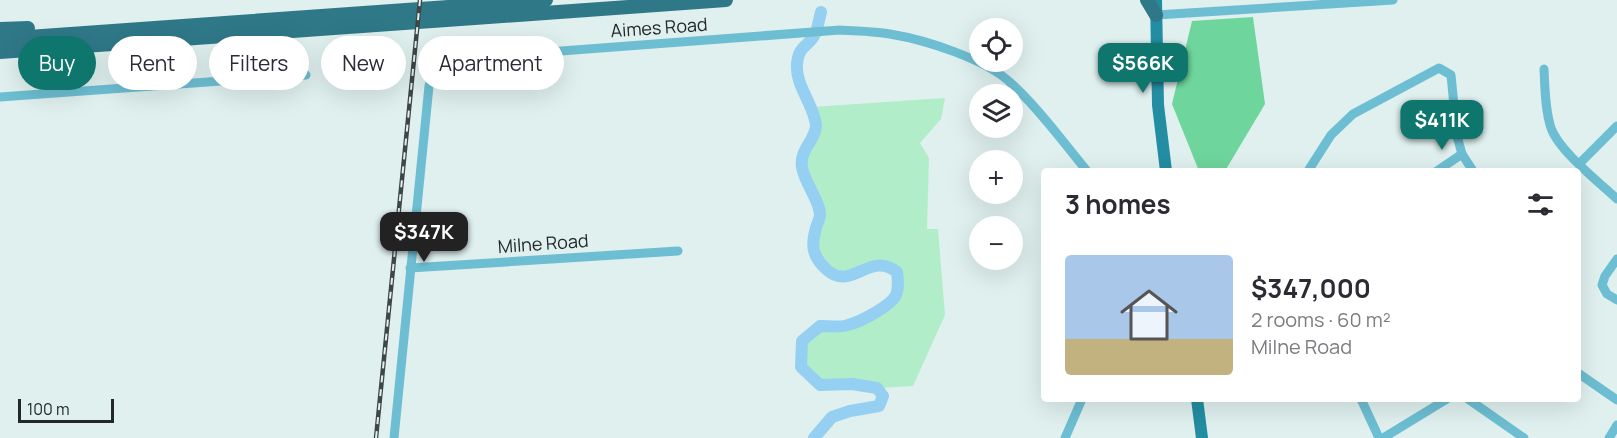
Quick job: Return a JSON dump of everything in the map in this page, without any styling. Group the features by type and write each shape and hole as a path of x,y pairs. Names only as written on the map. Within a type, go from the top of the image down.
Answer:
{"highway":[{"path":"0,39 546,0"},
{"path":"0,52 726,0"},
{"path":"1147,0 1156,15"},
{"path":"1156,15 1161,0"},
{"path":"0,29 120,30"}],"main road":[{"path":"1156,0 1158,105 1166,168"},
{"path":"1197,402 1203,438"}],"street":[{"path":"1156,15 1393,0"},
{"name":"Aimes Road","path":"410,268 429,86 434,67 442,60 449,58 840,30 889,34 933,45 987,66 1011,82 1084,168"},
{"path":"1310,168 1331,135 1353,114 1439,68 1451,75 1456,125 1462,154 1471,168"},
{"path":"1544,69 1547,109 1552,131 1579,164 1617,199"},
{"path":"0,97 209,82"},
{"path":"1579,164 1617,126"},
{"path":"1441,168 1462,154"},
{"name":"Milne Road","path":"410,268 678,251"},
{"path":"1617,259 1605,276 1602,285 1607,294 1617,300"},
{"path":"394,438 410,268"},
{"path":"1581,375 1617,400"},
{"path":"1065,438 1081,402"},
{"path":"1362,402 1381,438 1442,402"},
{"path":"1472,402 1524,438"},
{"path":"1609,438 1617,425"}],"green space":[{"path":"1253,17 1265,104 1227,168 1198,168 1172,104 1192,21"},
{"path":"945,98 941,119 920,143 929,158 927,229 938,229 945,315 913,386 879,388 860,384 826,387 813,381 807,373 797,349 800,340 810,331 844,326 878,310 893,298 899,280 892,266 885,265 841,277 824,268 815,258 811,246 817,220 817,208 804,177 802,165 807,150 819,133 818,118 812,107"}],"waterway":[{"path":"814,438 832,417 879,406 883,396 877,388 852,384 820,385 801,367 802,341 820,326 845,326 875,313 893,299 898,284 897,272 887,267 869,268 852,275 835,275 826,269 815,255 813,240 820,216 815,198 803,173 802,161 816,125 815,117 799,80 797,64 802,49 815,34 821,12"}],"railway":[{"path":"376,438 420,0"}]}
